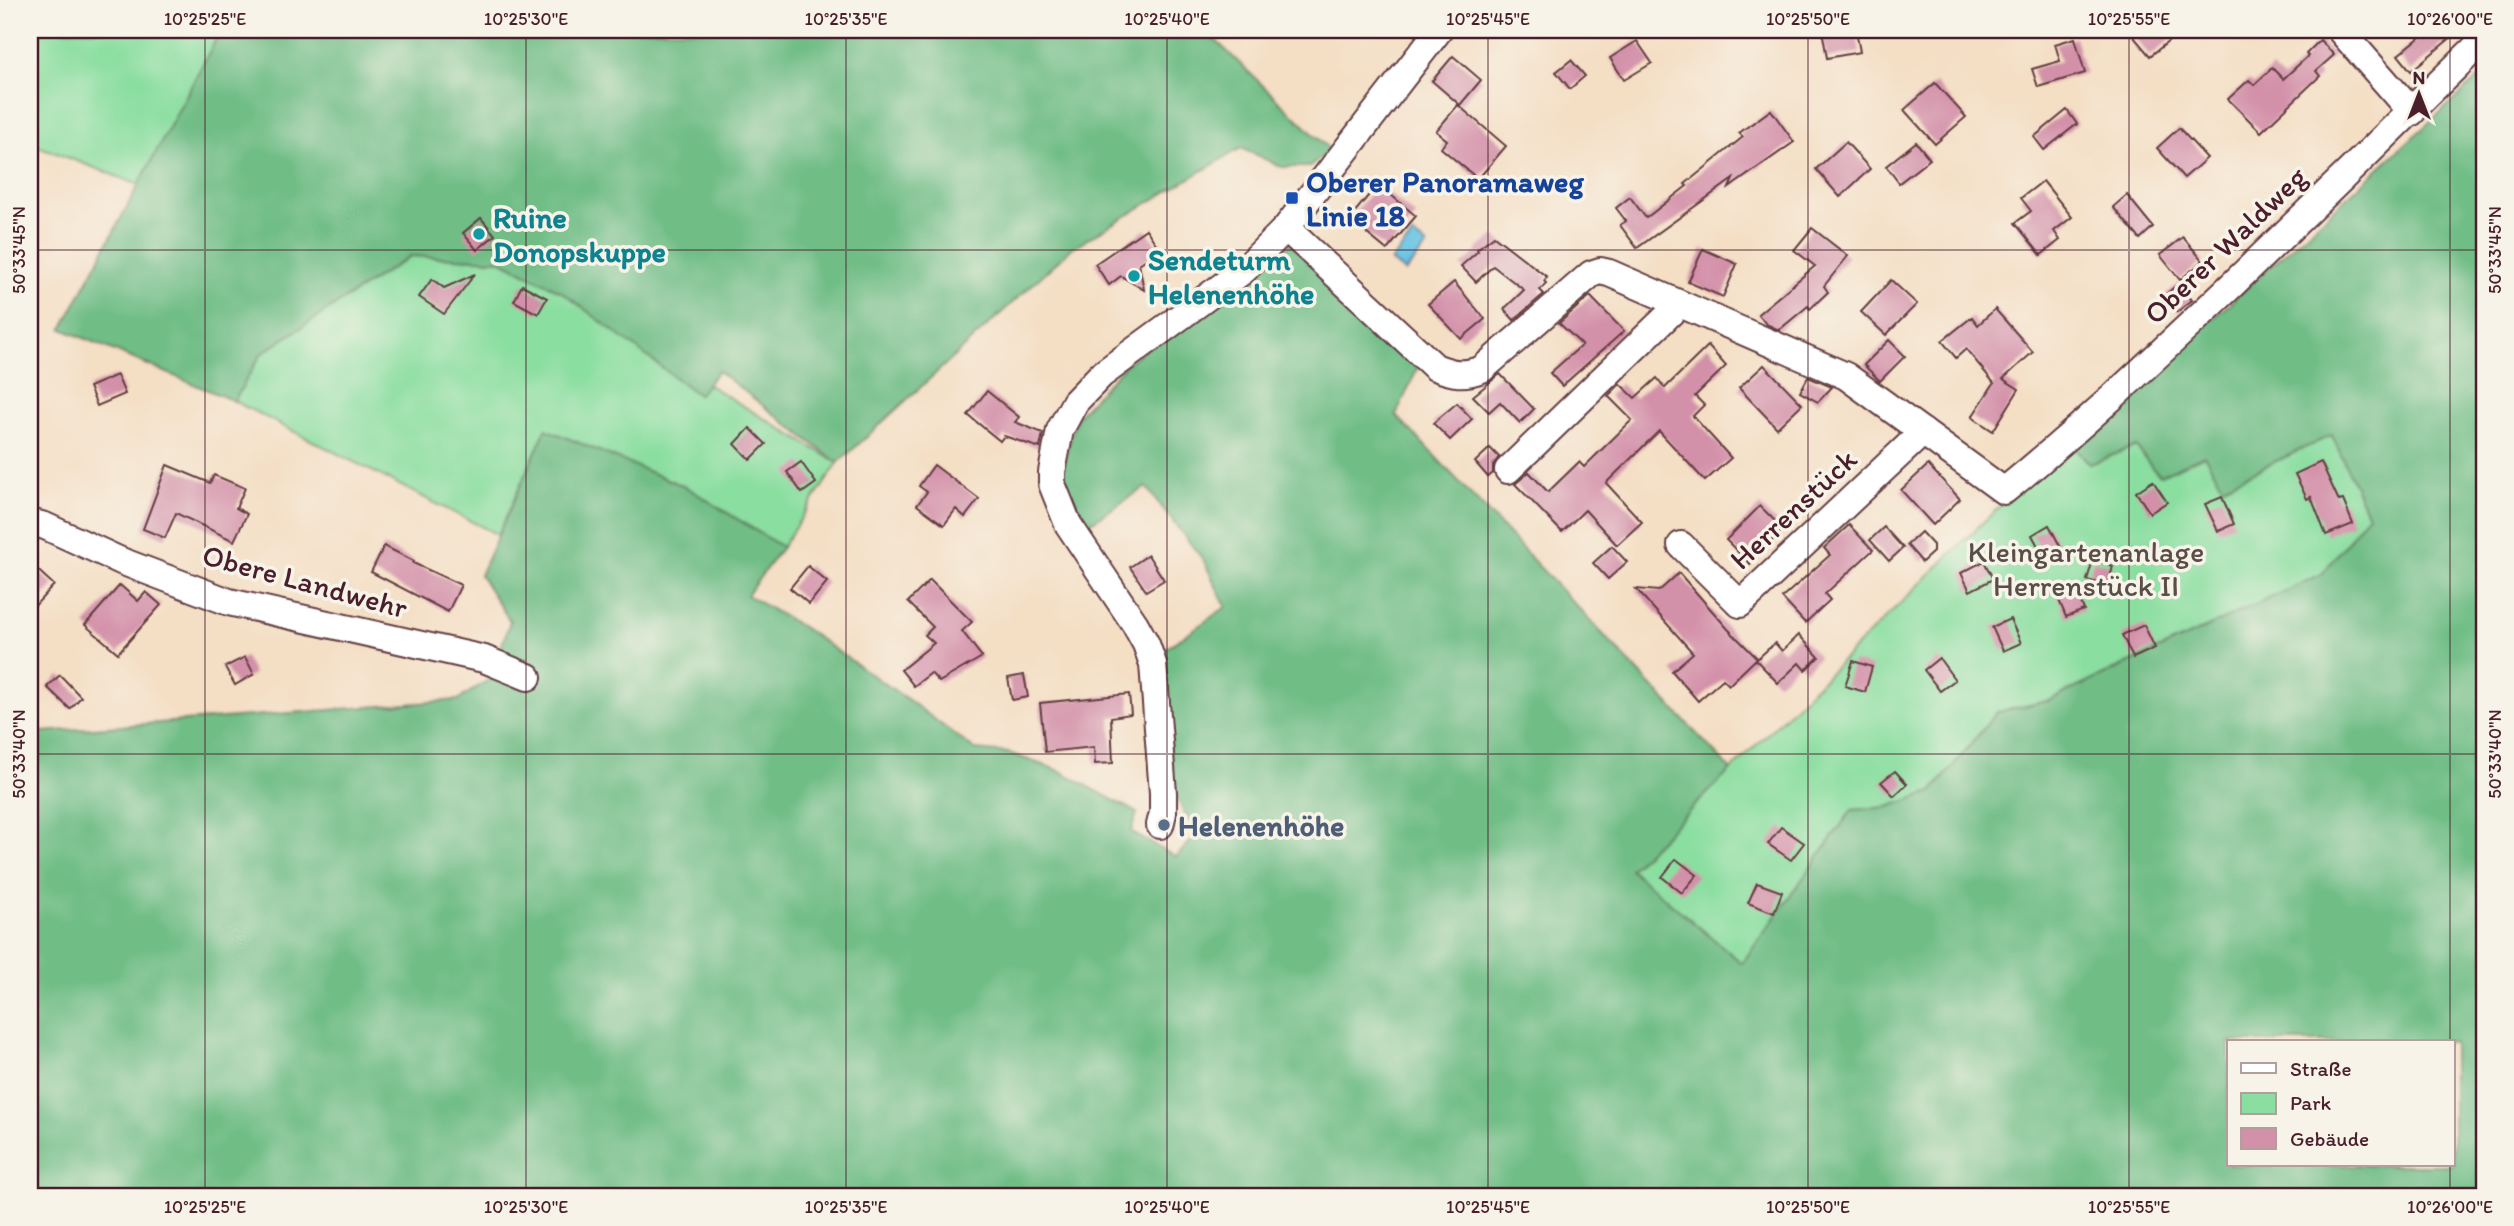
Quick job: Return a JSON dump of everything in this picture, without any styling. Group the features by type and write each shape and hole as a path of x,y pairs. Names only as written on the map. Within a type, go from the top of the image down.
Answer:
{"street":[{"path":"1160,825 1163,793 1153,664 1135,624 1068,524 1052,484 1060,430 1075,402 1101,375 1244,270 1286,228 1439,30"},
{"path":"2340,30 2412,112"},
{"name":"Oberer Waldweg","path":"1923,432 2004,491 2048,456 2168,346 2412,112 2484,39"},
{"path":"1286,228 1435,367 1452,374 1468,374 1482,369 1591,274 1600,271 1846,376 1923,432"},
{"path":"1508,470 1680,304"},
{"name":"Herrenstück","path":"1681,545 1740,604 1923,432"},
{"name":"Obere Landwehr","path":"30,522 45,526 121,561 229,602 484,659 528,677"}],"green space":[{"path":"30,30 221,30 139,185 30,143"},
{"path":"221,30 1205,30 1330,150 1310,167 1282,167 1241,148 1072,248 838,463 718,371 698,395 562,292 500,260 410,256 261,354 234,401 62,329"},
{"path":"2484,73 2484,1196 30,1196 30,733 458,700 491,678 510,621 480,575 546,429 686,487 782,547 747,595 802,627 910,701 975,750 1009,753 1060,771 1137,813 1131,832 1176,857 1201,831 1188,819 1173,786 1155,656 1226,607 1204,561 1146,487 1080,529 1069,505 1062,470 1077,416 1128,362 1292,243 1418,367 1396,415 1731,770 1630,869 1742,963 1852,810 1888,807 1932,792 1997,712 2048,701 2322,574 2368,515 2332,435 2223,486 2204,455 2161,475 2153,469 2136,446 2090,464 2073,445"},
{"path":"411,256 500,260 562,292 838,463 782,547 686,487 546,430 498,535 234,401 261,354"},
{"name":"Kleingartenanlage Herrenstück II","path":"2332,435 2368,515 2322,574 2048,701 1997,712 1932,792 1888,807 1852,810 1742,964 1630,869 1978,527 2031,477 2073,445 2090,464 2136,446 2153,469 2161,475 2204,454 2224,486"}],"water":[{"path":"1413,235 1427,246 1405,272 1391,261"}],"building":[{"path":"1822,30 1856,30 1860,52 1827,58"},
{"path":"2128,30 2183,30 2150,56"},
{"path":"2429,30 2460,30 2411,71 2398,55"},
{"path":"2075,38 2085,73 2038,87 2032,69 2060,61 2055,44"},
{"path":"2320,40 2334,55 2316,71 2320,76 2261,132 2228,99 2249,80 2254,85 2272,68 2283,79 2308,56 2306,54"},
{"path":"1637,41 1652,63 1624,80 1610,58"},
{"path":"1453,56 1481,80 1460,105 1432,81"},
{"path":"1571,60 1585,76 1570,89 1556,72"},
{"path":"1935,83 1966,117 1935,144 1904,110"},
{"path":"1458,105 1506,146 1478,179 1441,148 1447,140 1436,131"},
{"path":"1771,110 1794,142 1729,188 1733,179 1637,248 1620,225 1626,221 1616,208 1630,197 1646,218 1743,137 1739,133"},
{"path":"2067,110 2077,124 2044,150 2034,137"},
{"path":"2179,128 2207,158 2184,178 2157,148"},
{"path":"1846,142 1870,169 1840,197 1816,169"},
{"path":"1916,142 1930,159 1899,183 1886,166"},
{"path":"2043,181 2072,217 2054,231 2060,240 2041,255 2015,223 2031,211 2021,198"},
{"path":"1378,184 1416,216 1387,250 1349,219"},
{"path":"2127,195 2153,227 2140,239 2113,207"},
{"name":"Ruine Donopskuppe","path":"481,218 495,235 477,250 463,233"},
{"path":"1812,228 1848,256 1824,286 1828,292 1810,309 1808,306 1779,330 1766,324 1758,314 1815,266 1794,250"},
{"path":"1146,229 1160,250 1139,264 1144,290 1121,276 1109,285 1095,264"},
{"path":"1494,236 1547,277 1540,290 1544,294 1514,320 1504,309 1524,290 1493,266 1476,282 1461,266"},
{"path":"2183,237 2203,261 2180,280 2160,255"},
{"path":"1703,249 1737,264 1723,297 1688,282"},
{"path":"475,274 444,314 419,297 432,279 444,288"},
{"path":"1891,280 1917,304 1886,335 1861,312"},
{"path":"1454,282 1485,319 1461,339 1428,304"},
{"path":"2178,284 2192,300 2177,312 2164,296"},
{"path":"522,285 547,298 538,314 514,301"},
{"path":"1590,296 1624,331 1562,386 1550,373 1582,345 1559,323"},
{"path":"1995,309 2033,352 2003,379 2019,389 1993,431 1972,417 1994,383 1966,349 1956,358 1942,341 1972,317 1978,325"},
{"path":"1889,340 1905,356 1880,381 1864,365"},
{"path":"1708,346 1726,366 1695,396 1704,405 1693,416 1731,458 1705,481 1659,431 1606,483 1642,522 1617,545 1585,510 1562,532 1515,484 1529,472 1548,492 1579,462 1584,467 1632,420 1608,396 1620,384 1635,398 1657,378 1665,388"},
{"path":"1764,365 1802,404 1777,428 1739,388"},
{"path":"1500,374 1534,409 1520,423 1500,402 1489,412 1473,396"},
{"path":"117,375 125,394 97,406 89,387"},
{"path":"1808,377 1832,387 1818,402 1800,392"},
{"path":"987,391 1019,417 1015,422 1043,433 1040,448 1004,436 1000,441 968,415"},
{"path":"1457,403 1472,419 1450,440 1433,423"},
{"path":"750,428 766,444 750,460 735,444"},
{"path":"1490,448 1499,457 1493,465 1493,473 1488,477 1475,462"},
{"path":"801,462 816,483 802,493 787,472"},
{"path":"2321,462 2339,501 2343,500 2353,524 2326,535 2311,497 2307,499 2295,474"},
{"path":"167,465 210,483 214,475 245,488 236,508 247,514 234,541 176,513 165,538 143,529"},
{"path":"934,465 979,499 965,517 956,509 944,525 917,505 927,492 919,486"},
{"path":"1928,465 1960,499 1933,525 1901,490"},
{"path":"2153,481 2167,502 2150,513 2136,492"},
{"path":"2222,497 2234,524 2218,531 2205,504"},
{"path":"1760,506 1783,529 1750,564 1726,540"},
{"path":"1849,525 1873,550 1825,594 1830,600 1805,623 1782,598 1830,555 1824,548"},
{"path":"2049,525 2060,546 2044,557 2032,535"},
{"path":"1884,527 1903,548 1889,561 1870,540"},
{"path":"1921,532 1933,545 1933,552 1922,562 1907,545"},
{"path":"384,546 461,585 448,612 371,572"},
{"path":"1612,546 1627,562 1608,579 1593,563"},
{"path":"1148,555 1164,580 1146,591 1130,567"},
{"path":"2093,560 2113,566 2108,586 2087,580"},
{"path":"1984,561 1993,579 1970,591 1961,573"},
{"path":"30,563 54,585 30,611"},
{"path":"808,566 827,582 809,604 790,588"},
{"path":"1679,573 1757,658 1729,685 1723,679 1698,701 1672,671 1693,653 1636,589 1659,591"},
{"path":"930,580 972,622 962,631 982,657 939,682 931,673 914,686 901,670 934,643 925,635 933,627 908,602"},
{"path":"120,585 138,601 146,592 161,605 118,653 85,625"},
{"path":"2074,585 2084,610 2066,617 2056,593"},
{"path":"2010,619 2021,643 2003,651 1992,627"},
{"path":"2144,625 2155,648 2133,658 2122,635"},
{"path":"1799,635 1819,657 1805,670 1799,663 1778,683 1756,660 1775,643 1782,651"},
{"path":"245,657 254,674 235,685 225,667"},
{"path":"1939,658 1955,680 1940,691 1924,670"},
{"path":"1853,661 1872,667 1865,692 1845,686"},
{"path":"60,675 81,697 70,709 47,687"},
{"path":"1024,675 1028,697 1012,700 1008,678"},
{"path":"1129,694 1131,714 1111,717 1113,763 1095,764 1094,747 1045,752 1040,703"},
{"path":"1895,771 1907,784 1894,796 1881,782"},
{"path":"1781,827 1804,843 1791,860 1768,844"},
{"path":"1676,859 1697,875 1682,893 1662,877"},
{"path":"1757,883 1782,892 1774,913 1748,903"}],"place":[{"name":"Oberer Panoramaweg Linie 18","path":"1292,198"},
{"name":"Ruine Donopskuppe","path":"479,234"},
{"name":"Sendeturm Helenenhöhe","path":"1134,276"},
{"name":"Helenenhöhe","path":"1164,825"}]}
